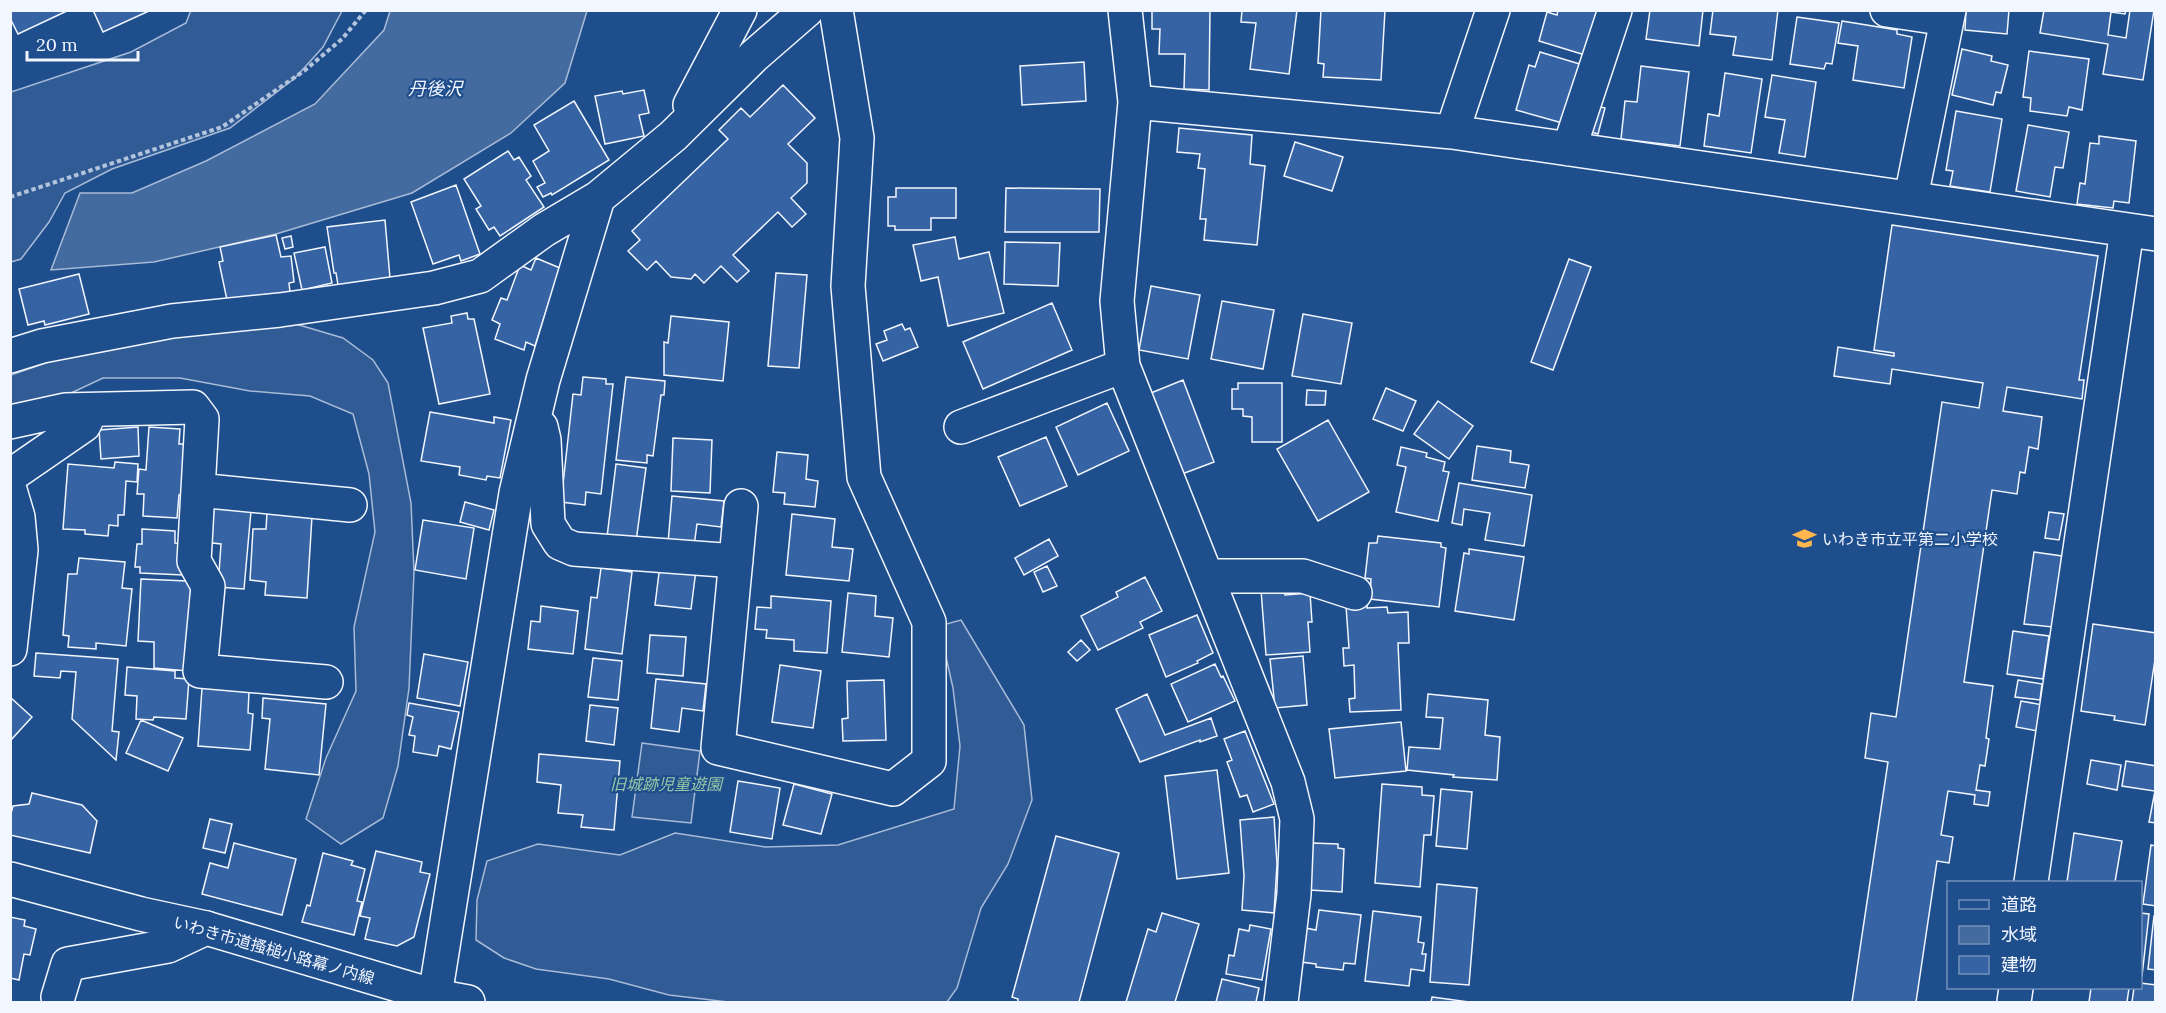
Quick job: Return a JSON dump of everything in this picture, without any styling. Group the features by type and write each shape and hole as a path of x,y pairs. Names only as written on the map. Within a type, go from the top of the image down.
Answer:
{"street":[{"path":"673,136 740,10"},
{"path":"10,356 42,346 172,321 280,310 422,290 480,276 544,230 598,198 673,136 754,56 807,10"},
{"path":"741,506 718,748 893,789 929,761 929,622 864,477 848,286 857,138 836,10"},
{"path":"1125,10 1135,102 1117,301 1124,366 1288,782 1297,819 1294,894 1281,1002"},
{"path":"1452,132 1493,10"},
{"path":"1569,149 1616,10"},
{"path":"1887,10 1948,15 1911,197"},
{"path":"1135,102 1452,132 2141,232 2031,881"},
{"path":"434,999 516,492 543,380 598,198"},
{"path":"961,427 1124,366"},
{"path":"10,422 65,410 193,407 202,419 194,561 208,586 200,671 326,682"},
{"path":"10,476 84,425 90,410"},
{"path":"536,413 544,440 548,524 560,543 574,549 736,561"},
{"path":"10,490 18,517 21,550 10,648"},
{"path":"198,490 350,504"},
{"path":"1207,576 1303,576 1355,593"},
{"name":"いわき市道搔槌小路幕ノ内線","path":"10,879 141,914 206,928 434,999 468,1002"},
{"path":"58,997 68,964 168,946 206,928"}],"path":[{"path":"10,197 222,127 303,71 342,39 366,10"}],"shaded area":[{"path":"191,10 342,11 323,47 295,78 230,128 112,169 65,193 49,222 21,259 11,262 11,92 131,52 186,23"},
{"path":"289,322 343,338 373,360 388,383 411,503 414,572 409,688 398,766 383,818 341,844 306,819 326,758 356,691 354,627 375,532 369,474 353,414 310,396 250,391 180,378 103,378 39,408 11,429 11,375 63,357 148,341"},
{"path":"961,620 1024,725 1032,800 1008,864 981,908 957,988 947,1002 728,1002 669,995 609,979 536,969 504,958 476,940 477,900 487,861 538,844 620,855 675,833 765,847 838,845 954,809 960,746 953,688 939,626"},
{"name":"旧城跡児童遊園","path":"642,743 700,751 691,823 632,817"}],"water":[{"name":"丹後沢","path":"390,11 587,11 565,83 511,133 412,193 276,234 154,262 51,270 80,193 132,193 206,161 315,104 384,30"}],"building":[{"path":"10,10 69,10 18,34 10,18"},
{"path":"93,10 149,10 149,11 103,32"},
{"path":"1152,10 1210,10 1209,90 1184,89 1185,54 1159,54 1160,29 1152,29"},
{"path":"1242,10 1297,10 1289,74 1250,69 1256,23 1241,22"},
{"path":"1321,10 1385,10 1381,80 1323,77 1324,64 1318,63"},
{"path":"1558,10 1597,10 1585,55 1539,41 1547,12 1557,15"},
{"path":"1650,10 1703,10 1699,46 1646,39"},
{"path":"1713,10 1778,10 1772,60 1733,55 1736,37 1710,34"},
{"path":"1966,10 2009,10 2007,34 1965,30"},
{"path":"2044,10 2126,10 2125,14 2111,12 2108,35 2126,38 2130,10 2154,10 2143,80 2103,74 2108,44 2040,33"},
{"path":"1797,17 1839,23 1832,64 1826,63 1824,69 1790,64"},
{"path":"1842,21 1897,30 1897,34 1912,37 1904,88 1853,80 1858,46 1838,43"},
{"path":"1962,49 1992,56 1991,61 2008,65 2001,93 1996,92 1993,105 1952,95"},
{"path":"2029,51 2089,59 2082,110 2069,107 2067,116 2030,111 2031,98 2023,97"},
{"path":"1540,52 1583,65 1566,124 1516,110 1529,65 1535,67"},
{"path":"1084,62 1086,101 1022,105 1020,66"},
{"path":"1641,66 1689,72 1680,146 1621,139 1625,101 1637,102"},
{"path":"1725,73 1762,79 1751,153 1704,146 1708,114 1719,116"},
{"path":"1772,75 1816,82 1805,157 1779,153 1785,120 1765,117"},
{"path":"783,85 815,118 788,144 807,163 807,183 791,198 806,214 792,227 778,212 733,255 749,271 737,282 721,266 704,283 695,274 691,279 671,277 656,261 647,270 628,251 640,240 632,231 728,139 719,130 741,108 750,117"},
{"path":"644,90 649,113 639,115 644,136 605,144 595,96"},
{"path":"574,101 609,160 552,195 551,193 543,197 537,187 545,183 533,161 549,151 534,125"},
{"path":"1593,105 1605,108 1598,134 1585,130"},
{"path":"1956,111 2002,119 1990,192 1950,186 1953,171 1946,170"},
{"path":"2028,125 2069,132 2063,168 2055,167 2050,197 2016,191"},
{"path":"1179,128 1252,135 1250,164 1265,166 1257,245 1204,240 1206,219 1200,219 1205,169 1198,168 1200,154 1177,152"},
{"path":"2099,136 2136,141 2129,203 2114,201 2113,208 2077,204 2080,183 2085,184 2090,143 2099,144"},
{"path":"1295,142 1343,157 1332,191 1284,176"},
{"path":"508,151 514,160 519,157 531,176 526,180 544,207 500,236 494,227 489,230 476,209 481,206 464,179"},
{"path":"456,185 480,254 461,261 459,255 433,264 411,202"},
{"path":"896,188 956,188 956,218 931,218 931,230 895,230 895,226 888,226 888,197 896,197"},
{"path":"1006,188 1100,189 1099,232 1005,232"},
{"path":"385,220 390,278 338,285 327,227"},
{"path":"1892,225 2098,256 2079,380 2084,380 2082,399 2007,387 2003,411 2042,417 2038,449 2029,447 2025,473 2020,472 2017,494 1992,490 1964,682 1993,686 1985,766 1980,765 1976,790 1990,792 1988,806 1974,804 1975,795 1948,791 1941,835 1953,837 1949,863 1937,861 1916,1002 1852,1002 1888,762 1865,758 1871,713 1896,717 1942,402 1979,408 1983,383 1892,369 1890,384 1834,376 1838,347 1894,356 1894,353 1874,350"},
{"path":"276,235 281,257 291,256 294,282 289,283 290,292 227,300 219,262 223,261 220,247"},
{"path":"291,236 293,247 285,249 282,238"},
{"path":"955,237 959,259 989,252 1004,313 948,326 938,277 921,281 913,245"},
{"path":"1005,242 1060,243 1058,286 1004,284"},
{"path":"325,247 332,283 302,290 294,253"},
{"path":"536,258 560,268 535,346 526,342 524,350 495,339 500,324 492,320 501,298 507,300 520,265 531,270"},
{"path":"1569,259 1591,267 1553,370 1531,362"},
{"path":"776,273 807,275 799,368 768,366"},
{"path":"79,274 89,314 45,325 44,321 28,325 19,289"},
{"path":"1151,286 1200,295 1188,359 1139,350"},
{"path":"1222,301 1274,310 1263,369 1211,359"},
{"path":"1052,303 1072,350 983,389 963,342"},
{"path":"467,313 468,319 474,319 490,394 439,404 423,328 452,323 451,316"},
{"path":"1303,314 1352,323 1341,384 1292,376"},
{"path":"671,316 729,322 723,381 664,375 664,342 668,343"},
{"path":"902,324 905,330 910,328 918,347 883,361 876,344 887,340 884,331"},
{"path":"583,377 606,379 606,384 613,384 601,494 586,492 585,505 561,502 573,394 581,395"},
{"path":"626,377 665,381 653,456 647,455 647,463 616,460"},
{"path":"1183,380 1214,462 1182,474 1151,393"},
{"path":"1238,383 1282,383 1282,442 1252,442 1252,417 1243,416 1243,409 1232,409 1232,389 1238,389"},
{"path":"1386,388 1416,401 1403,431 1373,419"},
{"path":"1307,390 1326,391 1325,405 1306,405"},
{"path":"1438,401 1473,426 1449,459 1414,434"},
{"path":"1107,403 1129,451 1078,475 1056,427"},
{"path":"430,412 494,423 494,417 511,420 500,478 487,476 486,480 459,475 460,467 421,461"},
{"path":"1328,420 1369,492 1318,521 1277,449"},
{"path":"138,427 139,456 101,459 99,430"},
{"path":"149,427 180,429 179,444 187,444 183,496 179,495 177,518 143,516 144,494 137,494 139,469 146,470"},
{"path":"1046,437 1067,486 1020,506 998,457"},
{"path":"673,438 712,440 710,493 671,491"},
{"path":"1477,446 1511,451 1510,462 1529,465 1525,488 1472,480"},
{"path":"1401,447 1427,453 1426,457 1445,462 1443,471 1449,472 1438,521 1396,512 1406,467 1397,465"},
{"path":"777,452 808,455 806,479 818,481 815,507 784,504 785,493 773,492"},
{"path":"115,462 138,464 137,482 126,481 124,515 118,515 118,526 109,525 108,536 85,534 85,530 63,529 68,464 114,468"},
{"path":"616,464 646,468 635,549 606,545"},
{"path":"1459,483 1532,495 1524,546 1485,540 1490,513 1464,509 1462,525 1452,523"},
{"path":"672,496 724,501 721,527 697,524 694,546 668,543"},
{"path":"207,500 237,502 237,510 251,511 244,589 218,587 221,544 204,542"},
{"path":"465,502 494,510 489,530 460,522"},
{"path":"2049,512 2064,514 2059,540 2045,538"},
{"path":"267,513 312,516 307,598 265,595 266,582 250,580 253,529 266,529"},
{"path":"792,514 835,519 832,547 853,549 849,581 786,575"},
{"path":"423,520 474,528 466,579 415,570"},
{"path":"142,529 175,531 175,543 185,544 183,575 140,573 140,567 135,567 137,544 142,544"},
{"path":"1378,536 1441,543 1441,547 1446,548 1439,607 1370,599 1371,579 1365,578 1369,543 1377,543"},
{"path":"1049,539 1058,556 1024,575 1015,558"},
{"path":"1469,549 1524,557 1514,620 1455,611 1464,553 1469,554"},
{"path":"2034,552 2062,556 2052,627 2024,624"},
{"path":"79,558 125,562 122,588 132,589 126,646 96,643 96,649 68,647 69,636 63,635 68,574 77,574"},
{"path":"660,565 696,570 691,609 655,605"},
{"path":"1047,566 1057,586 1043,592 1034,572"},
{"path":"601,568 632,572 622,654 585,649 591,597 597,598"},
{"path":"1145,577 1162,611 1140,622 1143,628 1098,650 1081,616 1118,597 1116,592"},
{"path":"141,579 187,581 195,591 188,671 154,668 154,642 138,641"},
{"path":"1285,588 1285,595 1310,593 1312,622 1308,622 1310,652 1266,655 1261,590"},
{"path":"848,593 876,596 875,616 893,618 889,657 842,652"},
{"path":"771,596 831,601 827,653 794,651 794,640 766,638 767,630 755,629 757,607 771,608"},
{"path":"1367,605 1367,608 1387,607 1388,613 1408,612 1409,643 1398,643 1401,710 1350,712 1349,699 1355,698 1354,665 1344,666 1343,648 1349,648 1346,606"},
{"path":"541,606 578,611 573,654 528,649 531,621 540,622"},
{"path":"1197,615 1213,653 1197,661 1198,663 1166,677 1149,635"},
{"path":"2093,624 2156,633 2156,653 2145,725 2114,720 2115,716 2081,711"},
{"path":"2013,631 2049,636 2043,679 2007,674"},
{"path":"650,635 686,637 683,676 647,673"},
{"path":"1081,640 1090,650 1077,661 1068,652"},
{"path":"36,653 118,659 112,731 119,732 116,760 72,719 76,672 61,671 60,678 34,676"},
{"path":"424,654 468,662 460,706 417,698"},
{"path":"1303,656 1307,705 1275,708 1270,659"},
{"path":"593,658 622,661 618,700 588,697"},
{"path":"1215,664 1235,701 1188,722 1171,684"},
{"path":"780,665 821,671 813,728 772,722"},
{"path":"127,667 175,671 175,678 189,679 186,719 154,717 153,720 136,719 137,696 125,695"},
{"path":"656,679 706,684 703,711 682,708 679,732 651,728"},
{"path":"884,680 886,740 843,741 842,719 848,718 847,681"},
{"path":"2018,680 2042,684 2040,700 2015,697"},
{"path":"202,688 249,692 248,713 253,714 250,750 198,746"},
{"path":"1147,694 1165,735 1211,718 1217,736 1140,762 1116,709"},
{"path":"1428,694 1488,700 1485,735 1500,737 1497,780 1453,777 1454,775 1407,770 1409,747 1440,749 1443,718 1426,717"},
{"path":"10,697 32,717 10,741"},
{"path":"263,698 326,704 319,775 265,769 270,719 262,718"},
{"path":"2021,701 2043,705 2038,731 2016,727"},
{"path":"409,703 459,712 451,749 439,746 437,756 413,752 415,736 409,735 413,717 407,715"},
{"path":"590,705 618,708 614,745 586,741"},
{"path":"141,720 183,738 168,771 126,753"},
{"path":"1401,722 1406,771 1335,778 1329,729"},
{"path":"1245,731 1274,804 1253,812 1247,795 1240,797 1227,762 1232,760 1224,739"},
{"path":"539,754 620,761 614,830 581,827 583,815 558,813 561,785 537,782"},
{"path":"2091,760 2121,765 2117,790 2087,784"},
{"path":"2126,761 2156,766 2156,823 2149,822 2155,791 2122,786"},
{"path":"1217,770 1229,873 1177,879 1165,776"},
{"path":"738,781 780,788 772,839 730,832"},
{"path":"794,784 832,794 821,834 783,825"},
{"path":"1382,784 1422,787 1422,795 1434,796 1431,835 1424,835 1420,887 1375,883"},
{"path":"1441,789 1472,792 1467,849 1436,846"},
{"path":"32,793 82,805 97,821 90,853 10,835 10,817 13,806 29,804"},
{"path":"1274,817 1277,864 1274,913 1242,910 1244,876 1240,820"},
{"path":"210,819 232,824 225,853 203,848"},
{"path":"2074,833 2122,841 2115,881 2067,881"},
{"path":"1056,836 1119,853 1079,1002 1018,1002 1018,999 1012,997"},
{"path":"234,843 296,859 282,915 202,894 210,863 228,868"},
{"path":"1312,843 1338,844 1338,848 1344,849 1342,892 1310,890"},
{"path":"2151,845 2156,846 2156,906 2143,904"},
{"path":"376,851 422,862 420,872 430,874 414,937 397,946 365,939 370,918 360,916"},
{"path":"323,853 353,861 351,865 365,869 357,901 362,902 354,935 302,922 307,905 310,906"},
{"path":"1437,884 1477,888 1469,985 1430,982"},
{"path":"1319,910 1361,915 1355,964 1344,963 1343,970 1316,967 1316,964 1301,962 1305,928 1316,930"},
{"path":"1373,911 1421,917 1418,942 1424,943 1422,954 1426,954 1424,971 1411,969 1409,986 1365,981"},
{"path":"1162,913 1199,924 1175,1002 1126,1002 1148,929 1156,932"},
{"path":"2142,913 2149,914 2142,976"},
{"path":"2154,916 2156,916 2156,970 2148,969"},
{"path":"10,917 25,920 24,926 36,929 30,955 24,954 19,980 10,978"},
{"path":"1250,925 1271,929 1262,980 1226,974 1229,955 1234,956 1239,929 1249,931"},
{"path":"1222,979 1259,988 1256,1002 1216,1002"},
{"path":"2142,983 2156,985 2156,1002 2132,1002 2134,989 2142,989"},
{"path":"2091,989 2129,989 2127,1002 2089,1002"},
{"path":"1432,997 1469,1002 1431,1002"}],"place":[{"name":"いわき市立平第二小学校","path":"1804,539"}]}
